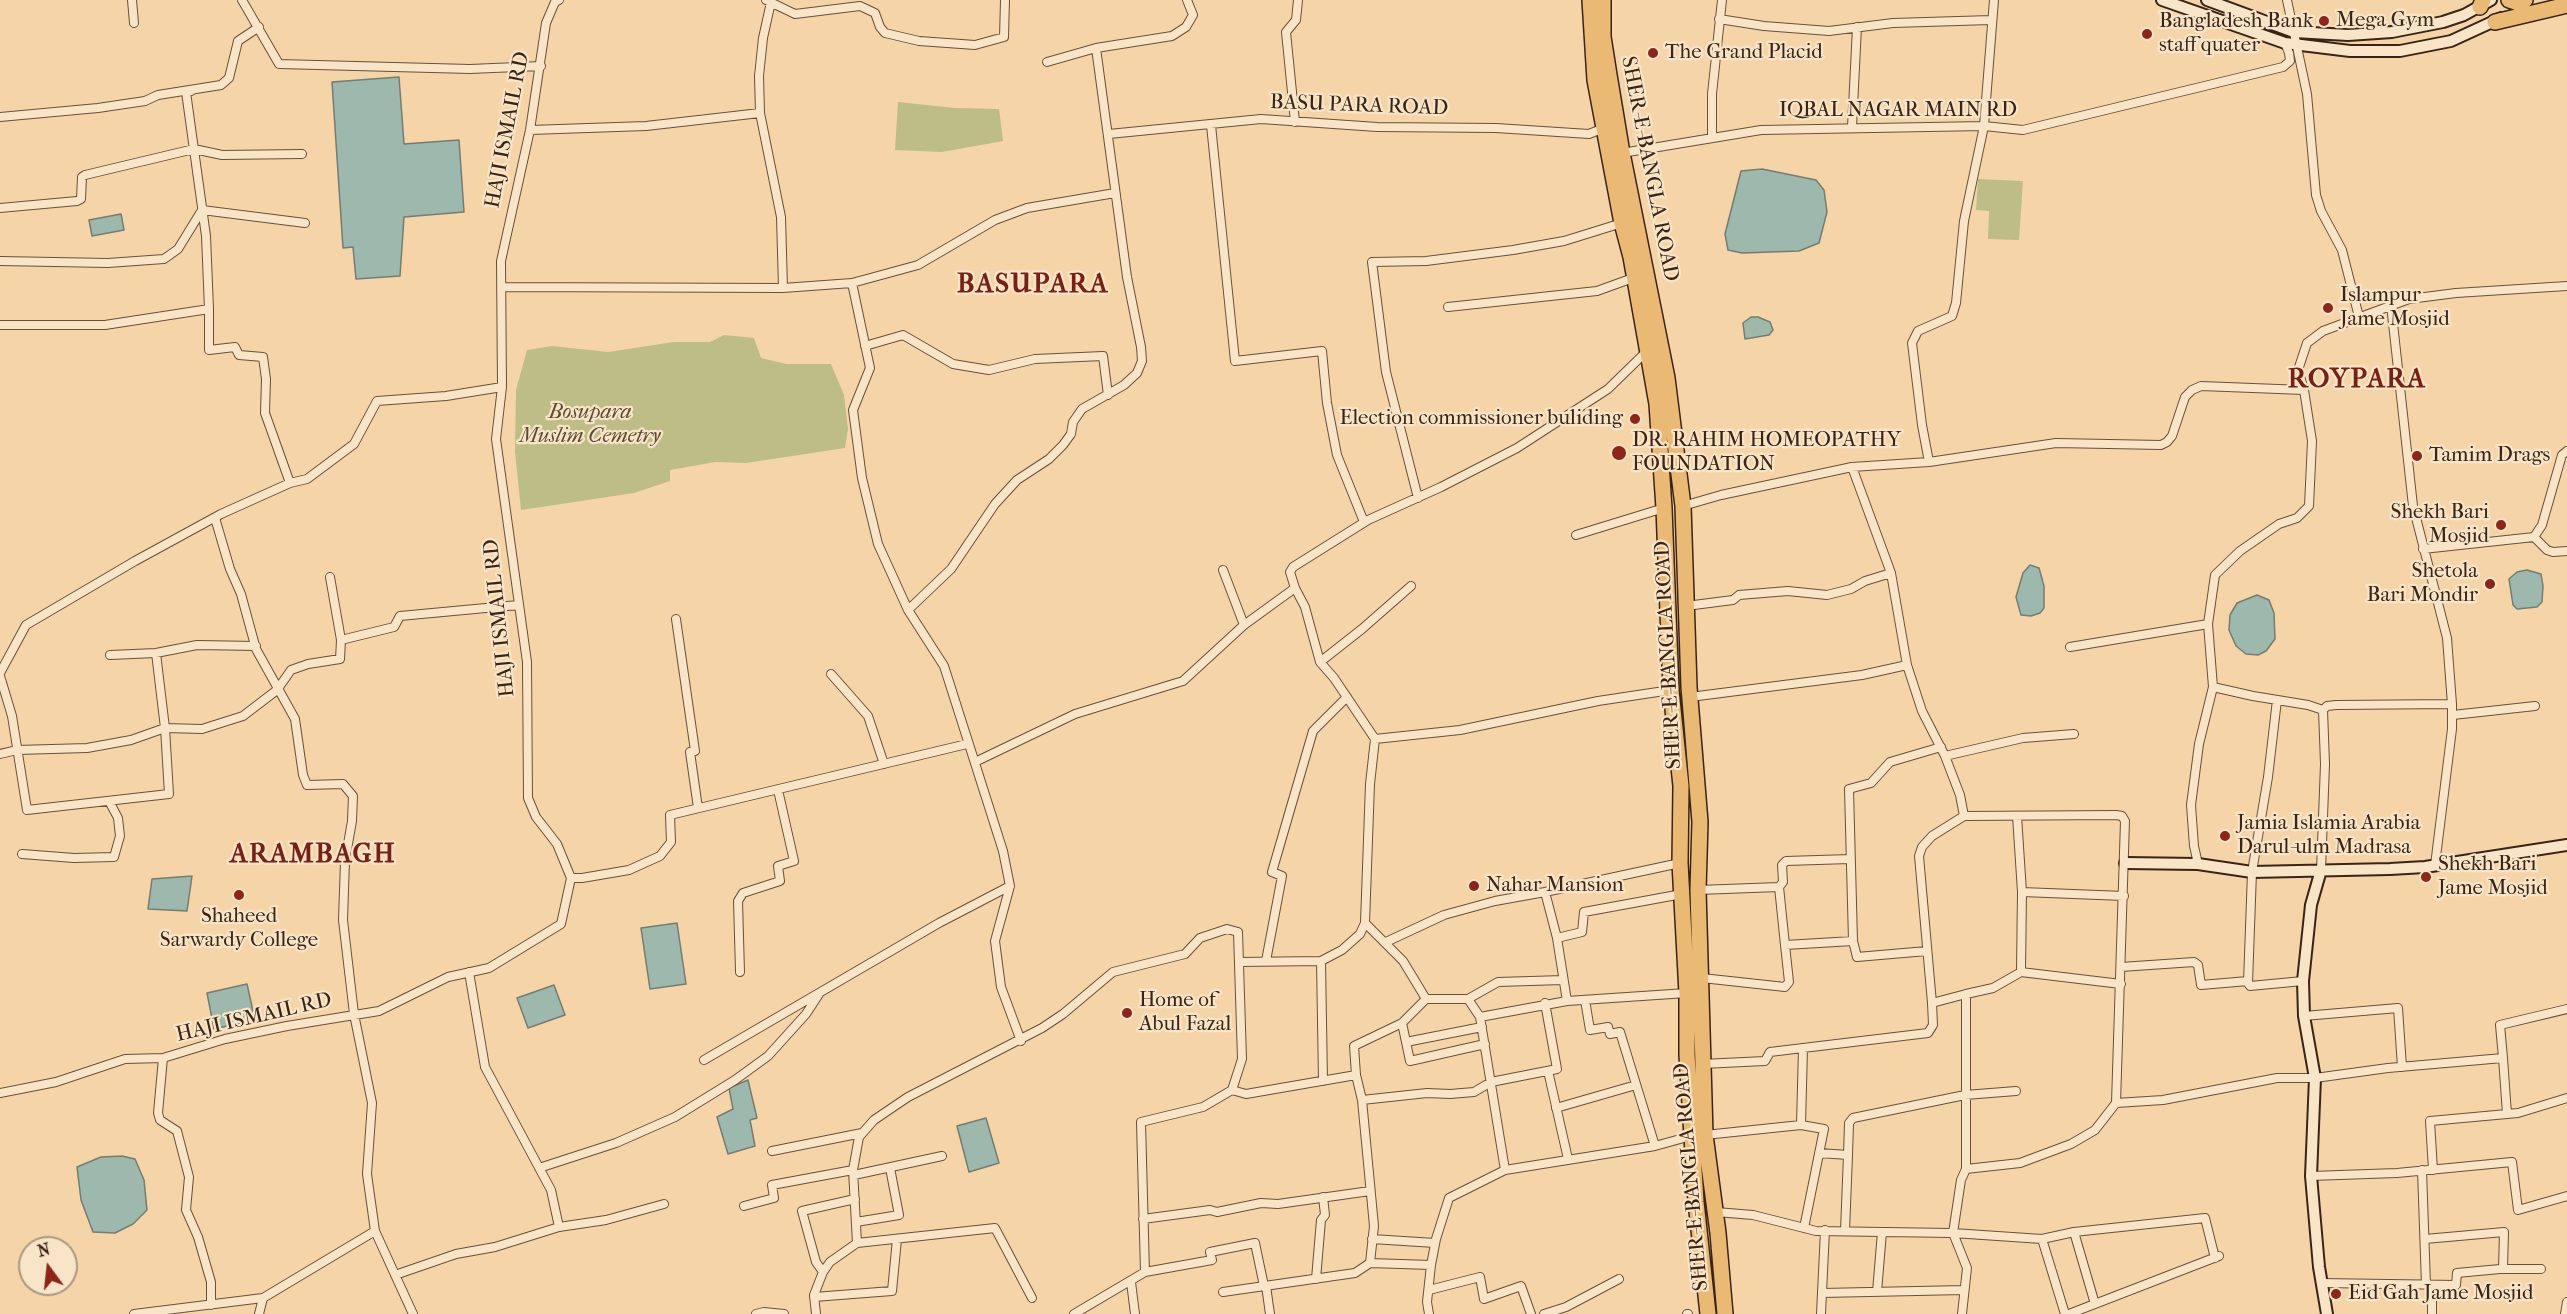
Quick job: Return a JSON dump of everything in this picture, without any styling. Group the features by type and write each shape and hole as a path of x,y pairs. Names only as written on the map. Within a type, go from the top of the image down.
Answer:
{"highway":[{"name":"SHER-E-BANGLA ROAD","path":"1590,0 1595,80 1622,223 1631,258 1633,278 1646,306 1667,378 1683,506 1690,704 1700,822 1698,890 1702,978 1702,1064 1698,1136 1699,1235 1708,1314"},
{"name":"SHER-E-BANGLA ROAD","path":"1603,0 1603,37 1646,306 1648,350 1657,404 1664,508 1671,690 1681,786 1680,863 1687,993 1686,1055 1698,1136 1716,1212 1725,1314"},
{"path":"2523,0 2567,5"},
{"path":"2495,22 2567,5"},
{"path":"1674,714 1690,704"},
{"path":"1699,1235 1719,1233"}],"street":[{"path":"132,0 134,23"},
{"path":"242,0 279,64 470,69 541,66"},
{"name":"HAJI ISMAIL RD","path":"0,1093 56,1082 125,1059 163,1058 225,1039 379,1011 448,977 489,968 561,924 571,878 557,844 536,816 528,798 527,662 496,439 502,387 501,261 530,130 546,23 555,2 559,0"},
{"path":"783,288 781,217 760,113 759,76 769,1 795,14 860,6 875,14 885,33 918,41 975,45 1004,37 1005,0"},
{"path":"1047,63 1096,48 1172,36 1186,27 1193,15 1187,0"},
{"path":"1295,122 1286,32 1296,20 1298,0"},
{"path":"1712,137 1712,94 1722,0"},
{"path":"1929,462 1912,343 1918,330 1952,316 1956,303 1964,221 1984,126 1994,0"},
{"path":"2162,0 2285,43 2350,51 2400,51 2451,40 2495,22 2523,0"},
{"path":"2207,0 2294,32 2348,35 2392,32 2442,22 2485,2"},
{"path":"2287,0 2307,94 2316,195 2321,211 2343,250 2359,317"},
{"path":"1719,19 1764,26 1829,31 1893,23 1991,20"},
{"path":"259,27 237,41 229,78 221,85 186,92 208,263 209,350 235,347 239,356 263,357 266,379 265,413 290,483"},
{"path":"1852,127 1857,27"},
{"name":"IQBAL NAGAR MAIN RD","path":"1622,153 1761,129 1984,126 2023,130 2283,67 2290,61 2285,43"},
{"path":"908,610 951,569 995,504 1017,480 1049,459 1063,445 1071,434 1073,422 1082,409 1124,386 1137,373 1142,361 1115,193 1096,48"},
{"path":"0,117 98,108 202,89"},
{"path":"530,130 646,126 760,113"},
{"name":"BASU PARA ROAD","path":"1109,134 1261,119 1377,127 1496,128 1589,134 1605,127"},
{"path":"1211,125 1235,361 1322,351 1327,403 1337,455 1364,522"},
{"path":"0,208 77,201 81,199 82,177 85,175 194,149 222,155 302,154"},
{"path":"503,288 783,288 852,283 918,266 995,220 1027,208 1115,193"},
{"path":"202,210 305,223"},
{"path":"0,261 108,263 164,259 178,249 202,210"},
{"path":"1418,498 1386,372 1372,262 1426,261 1514,250 1564,241 1622,223"},
{"path":"1448,307 1597,291 1633,278"},
{"path":"852,283 870,368 853,410 862,478 878,544 908,610 944,666 1003,851 1010,886 995,941 1001,987 1021,1041"},
{"path":"2198,864 2194,846 2191,805 2199,744 2213,687 2208,624 2215,575 2240,551 2279,524 2297,518 2309,506 2312,441 2304,390 2298,370 2307,343 2323,331 2409,299 2456,293 2567,286"},
{"path":"2391,305 2413,506 2446,639 2453,715 2435,865"},
{"path":"0,325 105,325 209,309"},
{"path":"865,346 903,335 953,364 988,370 1035,359 1103,356 1108,395"},
{"path":"1239,957 1240,962 1321,961 1333,956 1360,934 1365,923 1370,784 1375,739 1320,662 1305,607 1290,572 1293,567 1364,522 1418,498 1517,448 1608,389 1648,350"},
{"path":"1683,506 1721,495 1852,467 1929,462 2056,443 2161,445 2168,442 2172,436 2185,397 2192,390 2201,386 2304,390"},
{"path":"156,653 165,728 169,794 27,810 12,716 0,674 26,625 135,561 215,518 290,483 307,479 354,444 377,401 446,396 502,387"},
{"path":"2534,537 2542,525 2562,455 2567,451"},
{"path":"1852,467 1891,573 1907,665 1922,711 1941,747 1960,795 1964,816"},
{"path":"1575,535 1664,508"},
{"path":"215,518 256,646 277,690 295,719 306,785 343,784 353,796 352,821 345,861 343,920 354,1014 372,1103 367,1174 375,1231 413,1314"},
{"path":"2423,549 2534,537"},
{"path":"2534,537 2547,550 2567,551"},
{"path":"1222,570 1244,625"},
{"path":"1686,606 1733,600 1739,595 1779,592 1827,595 1851,590 1865,580 1891,573"},
{"path":"0,754 17,750 87,748 131,740 165,728 202,729 243,716 277,690 291,670 308,664 340,659 341,640 330,577"},
{"path":"1320,662 1410,586"},
{"path":"975,762 1075,714 1183,681 1244,625 1295,588"},
{"path":"341,640 394,627 400,616 518,605"},
{"path":"676,619 695,751 690,752 698,808"},
{"path":"2070,647 2208,624"},
{"path":"110,655 156,653 197,645 256,646"},
{"path":"1690,704 1907,665"},
{"path":"831,674 868,716 884,764"},
{"path":"2213,687 2308,705 2323,710"},
{"path":"1375,739 1460,730 1598,701 1671,690"},
{"path":"1266,961 1282,876 1272,872 1313,731 1347,697"},
{"path":"2277,700 2268,777 2252,872 2248,981 2250,986 2303,981"},
{"path":"2327,1314 2321,1283 2311,1176 2315,1078 2304,1016 2303,981 2311,905 2321,870 2325,764 2323,710 2327,706 2336,705 2452,704"},
{"path":"2453,715 2535,706"},
{"path":"1945,756 2023,738 2074,734"},
{"path":"571,878 629,870 660,856 671,842 669,815 967,744"},
{"path":"1927,951 1857,957 1853,941 1850,788 1871,783 1890,762 1941,747"},
{"path":"740,972 738,901 743,893 780,881 778,866 794,861 778,789"},
{"path":"22,854 74,858 114,857 120,836 118,818 109,801"},
{"path":"1702,1064 1765,1061 1770,1052 1928,1033 1933,1025 1919,856 1922,847 1932,836 1964,816 2122,816 2125,821 2125,863 2116,1103 2095,1130 2071,1144 2020,1163 1966,1169"},
{"path":"2017,816 2022,892 2021,972"},
{"path":"2125,863 2198,864 2252,872 2390,869 2435,865 2567,845"},
{"path":"1702,978 1785,987 1789,982 1779,887 1783,882 1782,866 1786,861 1850,859"},
{"path":"1386,942 1444,915 1486,903 1680,863"},
{"path":"704,1060 939,923 1010,886"},
{"path":"1698,890 1779,887"},
{"path":"1545,892 1557,938 1567,1001"},
{"path":"2022,892 2124,896"},
{"path":"1557,938 1582,932 1584,912 1682,894"},
{"path":"1365,923 1403,961 1426,999"},
{"path":"856,1243 854,1173 859,1137 874,1120 908,1097 1021,1041 1063,1014 1113,972 1185,954 1200,938 1227,928 1238,932 1242,1059 1232,1090 1203,1107 1141,1122 1145,1272"},
{"path":"1785,945 1853,941"},
{"path":"1321,961 1323,1081"},
{"path":"2121,967 2194,962 2198,965 2200,985 2248,981"},
{"path":"469,972 485,1067 551,1190 560,1227"},
{"path":"1932,1003 1993,988 2021,972 2121,984"},
{"path":"1370,1263 1371,1191 1354,1046 1402,1023 1426,999 1468,999 1498,982 1563,980"},
{"path":"539,1168 616,1143 675,1117 735,1080 768,1056 806,1014 820,992"},
{"path":"1479,1017 1567,1001 1687,993"},
{"path":"1962,1314 1966,1268 1953,1233 1961,1180 1966,1169 1966,994"},
{"path":"1468,999 1482,1027 1505,1170"},
{"path":"1586,1000 1590,1030 1608,1027 1610,1034 1620,1032 1655,1146"},
{"path":"1362,1100 1427,1093 1474,1092 1491,1082 1557,1069 1545,1004"},
{"path":"2304,1016 2398,1008 2402,1067"},
{"path":"2507,1114 2500,1025 2567,1009"},
{"path":"1402,1023 1410,1061 1485,1044"},
{"path":"1406,1042 1482,1027"},
{"path":"1801,1125 1803,1048"},
{"path":"163,1058 158,1113 160,1120 177,1131 189,1177 186,1210 198,1237 211,1282 211,1305"},
{"path":"2116,1103 2163,1100 2277,1078 2315,1078 2503,1058"},
{"path":"1548,1071 1568,1159"},
{"path":"1232,1090 1246,1094 1356,1076"},
{"path":"1556,1108 1636,1085"},
{"path":"1845,1231 1849,1122 1853,1118 1965,1095 2016,1090"},
{"path":"2433,1170 2430,1121 2507,1114 2567,1098"},
{"path":"1429,1314 1431,1265 1449,1198 1505,1170 1655,1146 1698,1136 1801,1125 1824,1129 1804,1228"},
{"path":"772,1151 863,1133"},
{"path":"1819,1153 1848,1155"},
{"path":"744,1206 774,1198 772,1185 890,1168 942,1156"},
{"path":"2311,1176 2433,1170 2512,1162 2518,1210 2567,1196"},
{"path":"856,1221 899,1215 890,1168"},
{"path":"2422,1170 2432,1314"},
{"path":"1143,1219 1210,1210 1217,1212 1261,1203 1278,1204 1371,1191"},
{"path":"1317,1279 1321,1220 1325,1215 1323,1197"},
{"path":"823,1272 816,1262 802,1211 855,1199"},
{"path":"395,1275 456,1254 495,1247 560,1227 606,1220 664,1204"},
{"path":"1716,1212 1753,1215 1816,1232 1825,1230 1953,1233 2042,1239 2074,1232 2205,1218 2217,1257 2067,1314 2042,1239"},
{"path":"816,1314 814,1297 823,1272 830,1262 856,1243 995,1228 1032,1298"},
{"path":"1821,1314 1825,1230"},
{"path":"134,1314 262,1298 375,1231"},
{"path":"1877,1292 1882,1232"},
{"path":"2074,1232 2095,1304"},
{"path":"2425,1239 2504,1232 2503,1269"},
{"path":"814,1297 892,1291 897,1239"},
{"path":"1372,1239 1435,1244"},
{"path":"1074,1314 1145,1272 1212,1260 1210,1252 1255,1243 1270,1314"},
{"path":"1223,1292 1356,1273 1370,1263 1431,1265"},
{"path":"2321,1283 2457,1285 2457,1273 2503,1269 2541,1269"},
{"path":"1429,1290 1480,1277 1484,1299 1521,1286 1532,1314"},
{"path":"1544,1314 1566,1306 1619,1279"},
{"path":"1131,1282 1135,1314"},
{"path":"1822,1293 1964,1290"},
{"path":"259,1314 262,1298"},
{"path":"2565,1314 2567,1302"},
{"path":"756,1314 764,1312 784,1314"}],"green space":[{"path":"898,102 955,108 999,109 1003,141 942,152 895,150"},
{"path":"1978,179 2023,181 2019,240 1988,239 1989,211 1976,210"},
{"name":"Bosupara Muslim Cemetry","path":"724,335 754,338 761,358 786,364 831,364 844,395 848,429 845,448 746,463 715,462 670,470 670,481 634,493 521,510 515,452 516,390 527,350 552,346 608,352 674,342 710,342"}],"shaded area":[{"path":"399,77 404,144 459,140 464,212 404,217 400,276 356,279 353,247 343,248 332,82"},
{"path":"1762,169 1816,180 1824,190 1827,212 1819,243 1799,251 1742,253 1728,250 1725,234 1741,171"},
{"path":"121,214 124,230 92,236 89,220"},
{"path":"1751,317 1770,322 1773,330 1769,335 1745,339 1743,323"},
{"path":"2030,565 2039,568 2044,586 2044,608 2040,613 2031,616 2021,615 2016,597 2023,573"},
{"path":"2527,570 2541,574 2542,602 2537,607 2517,609 2513,605 2509,579 2517,572"},
{"path":"2257,595 2269,600 2274,613 2275,639 2266,651 2258,655 2246,654 2236,646 2229,630 2230,615 2237,603"},
{"path":"192,876 187,911 148,909 152,879"},
{"path":"677,923 686,984 650,989 641,928"},
{"path":"247,984 255,1020 214,1029 207,993"},
{"path":"554,985 565,1015 528,1028 517,998"},
{"path":"748,1080 757,1118 750,1120 755,1146 728,1154 717,1117 733,1109 729,1088"},
{"path":"986,1118 999,1163 969,1172 957,1126"},
{"path":"122,1156 135,1159 144,1180 147,1210 133,1224 115,1233 93,1232 81,1200 77,1167 101,1157"}],"place":[{"name":"Mega Gym","path":"2324,21"},
{"name":"Bangladesh Bank staff quater","path":"2147,34"},
{"name":"The Grand Placid","path":"1653,53"},
{"name":"Islampur Jame Mosjid","path":"2328,308"},
{"name":"Election commissioner buliding","path":"1635,419"},
{"name":"DR. RAHIM HOMEOPATHY FOUNDATION","path":"1619,453"},
{"name":"Tamim Drags","path":"2417,456"},
{"name":"Shekh Bari Mosjid","path":"2501,525"},
{"name":"Shetola Bari Mondir","path":"2490,584"},
{"name":"Jamia Islamia Arabia Darul-ulm Madrasa","path":"2225,836"},
{"name":"Shekh Bari Jame Mosjid","path":"2426,877"},
{"name":"Nahar Mansion","path":"1474,886"},
{"name":"Shaheed Sarwardy College","path":"239,895"},
{"name":"Home of Abul Fazal","path":"1127,1013"},
{"name":"Eid Gah Jame Mosjid","path":"2336,1294"}],"district":[{"name":"BASUPARA","path":"1033,285"},
{"name":"ROYPARA","path":"2357,380"},
{"name":"ARAMBAGH","path":"313,855"}]}
